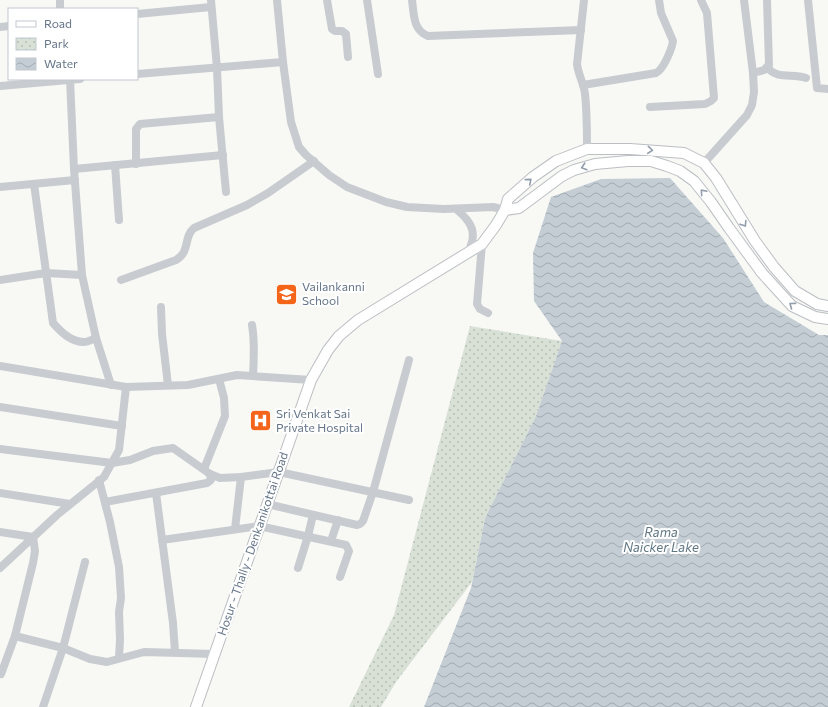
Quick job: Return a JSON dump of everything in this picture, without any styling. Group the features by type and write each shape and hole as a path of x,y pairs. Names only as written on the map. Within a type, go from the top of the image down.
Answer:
{"main road":[{"name":"Hosur - Thally - Denkanikottai Road","path":"196,707 214,654 228,620 259,526 311,380 328,350 339,336 358,320 482,244 505,210 508,198 533,177 556,161 587,148 630,149 684,153 704,163 716,178 755,241 774,267 795,291 817,304 828,306"},
{"path":"505,210 519,208 562,176 574,170 595,164 628,161 652,161 667,166 694,181 762,273 792,306 815,317 828,319"}],"street":[{"path":"277,0 291,122 299,147 306,155 329,175 347,187 386,202 407,207 493,207 505,210"},
{"path":"327,0 332,29 335,31 342,31 346,34 348,57"},
{"path":"367,0 378,74"},
{"path":"412,0 417,27 421,33 428,36 581,30"},
{"path":"584,0 577,64 585,94 587,148"},
{"path":"583,85 656,73 662,69 673,40 661,13 659,0"},
{"path":"650,107 705,104 714,98 707,13 701,0"},
{"path":"704,163 747,115 752,105 754,92 753,73 744,0"},
{"path":"767,0 768,67 771,72 779,75 806,78"},
{"path":"808,0 817,88 828,89"},
{"path":"138,14 211,4 226,192"},
{"path":"138,74 283,62"},
{"path":"753,73 764,70 768,67"},
{"path":"0,86 60,80"},
{"path":"70,80 74,169 82,275 96,338 111,385"},
{"path":"136,164 136,129 140,124 219,117"},
{"path":"74,169 223,155"},
{"path":"121,280 181,257 184,254 190,232 194,228 247,205 268,193 314,161"},
{"path":"115,165 119,220"},
{"path":"0,187 75,180"},
{"path":"34,184 54,323 63,334 74,339 84,342 96,338"},
{"path":"456,208 467,220 474,234 473,243 468,252"},
{"path":"482,244 476,304 480,309 488,313"},
{"path":"0,280 46,273 82,275"},
{"path":"161,307 162,334 168,385"},
{"path":"252,325 255,353 253,376"},
{"path":"267,504 357,525 363,521 373,492 409,360"},
{"path":"0,366 126,387 188,385 237,375 311,380"},
{"path":"105,502 207,483 211,480 207,472 225,416 224,398 219,379"},
{"path":"0,568 70,504 104,477 119,450 126,387"},
{"path":"0,408 122,426"},
{"path":"0,449 112,463 130,460 153,451 173,448 207,472 220,478 278,472 409,500"},
{"path":"235,529 241,477"},
{"path":"99,480 119,567 121,598 119,612 119,658"},
{"path":"156,492 173,623 175,652"},
{"path":"0,493 70,504"},
{"path":"298,568 313,515"},
{"path":"331,541 338,520"},
{"path":"162,540 259,526 308,536 344,544 348,548 349,552 340,577"},
{"path":"0,532 33,537"},
{"path":"1,674 15,636 35,551 33,537"},
{"path":"43,707 63,648 85,562"},
{"path":"15,636 63,648 90,659 107,662 144,652 214,654"}],"green space":[{"path":"470,326 562,341 536,416 485,518 472,582 396,682 381,707 349,707 394,615"}],"water":[{"name":"Rama Naicker Lake","path":"670,178 723,238 764,302 819,335 828,335 828,707 424,707 471,588 485,518 536,416 562,341 534,301 533,253 551,197 601,179"}],"place":[{"name":"Vailankanni School","path":"286,294"},
{"name":"Sri Venkat Sai Private Hospital","path":"260,421"}]}
